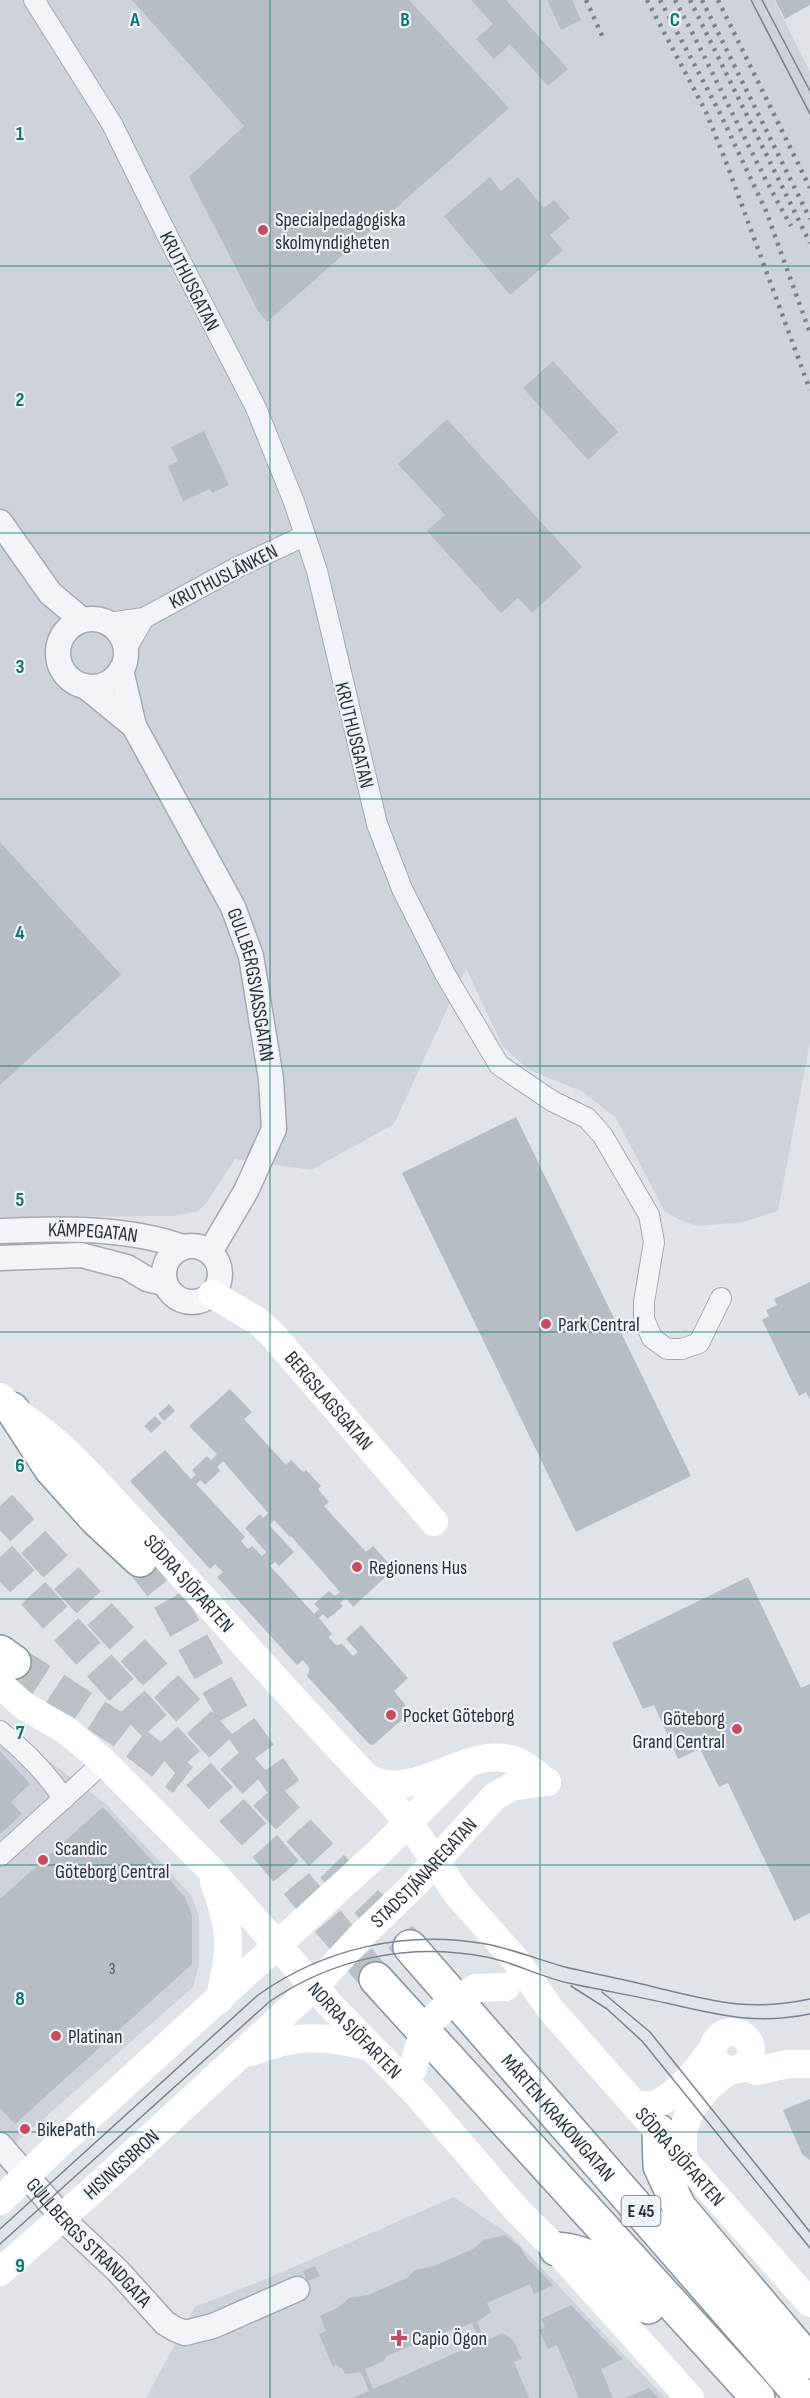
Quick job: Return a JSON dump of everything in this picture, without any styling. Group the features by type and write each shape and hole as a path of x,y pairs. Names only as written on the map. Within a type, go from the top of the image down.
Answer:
{"highway":[{"path":"6,1402 51,1469 96,1519 140,1560"},
{"name":"MÅRTEN KRAKOWGATAN","path":"410,1947 803,2398"},
{"name":"E 45","path":"376,1979 758,2398"},
{"path":"659,2131 660,2166 679,2207 810,2362"},
{"path":"556,2248 575,2250 593,2258 614,2274 680,2339 734,2398"}],"main road":[{"name":"BERGSLAGSGATAN","path":"212,1294 260,1322 271,1333 434,1522"},
{"name":"SÖDRA SJÖFARTEN","path":"6,1402 67,1452 409,1823 467,1906 514,1958 551,2010 810,2303"},
{"name":"NORRA SJÖFARTEN","path":"5,1666 24,1706 66,1730 104,1762 209,1868 314,1987 418,2096 517,2210 556,2248 690,2398"},
{"path":"368,1778 385,1784 418,1780 477,1762"},
{"path":"0,2200 477,1762"},
{"name":"STADSTJÄNAREGATAN","path":"314,1987 360,1937 435,1863 495,1796 511,1787 547,1782 517,1762 477,1762"},
{"path":"209,1868 224,1910 230,1942 226,1973 219,2000"},
{"name":"HISINGSBRON","path":"0,2272 92,2191 314,1987"},
{"name":"SÖDRA SJÖFARTEN","path":"418,2096 414,2085 413,2069 419,2046 430,2022 449,2003 476,1988 506,1987 518,1990 551,2010"},
{"name":"HISINGSBRON","path":"240,2055 276,2042 298,2038 326,2038 370,2047"},
{"path":"685,2161 681,2145 684,2125 697,2099 728,2061"},
{"path":"635,2104 651,2105 668,2097 699,2068 728,2061 757,2071 787,2064 810,2064"}],"street":[{"name":"KRUTHUSGATAN","path":"34,0 112,124 256,408 294,502 317,571 377,824 402,889 445,974 499,1065 552,1101 587,1118 603,1136 649,1215 654,1242 644,1302 644,1319 652,1338 667,1349 682,1349 699,1343 721,1298"},
{"name":"GULLBERGSVASSGATAN","path":"0,522 50,593 82,620"},
{"name":"KRUTHUSLÄNKEN","path":"109,622 144,618 236,568 304,536"},
{"name":"GULLBERGSVASSGATAN","path":"50,593 59,642 57,653 61,669 70,679 85,686 134,726"},
{"path":"85,686 106,684 124,660 144,618"},
{"path":"59,642 67,628 82,620 98,619 109,622"},
{"name":"GULLBERGSVASSGATAN","path":"109,622 121,634 134,726 233,907 251,956 271,1079 274,1129 246,1191 210,1252"},
{"name":"KÄMPEGATAN","path":"0,1231 52,1230 138,1235 183,1247"},
{"path":"183,1247 200,1247 210,1252 217,1261 220,1272 218,1283 212,1294 195,1302 182,1301 171,1294 164,1283 165,1263 173,1253 183,1247"},
{"name":"KÄMPEGATAN","path":"2,1259 81,1255 127,1267 147,1279 164,1283"},
{"path":"0,1731 20,1747 50,1778 64,1799"},
{"path":"0,1856 104,1762"},
{"name":"GULLBERGS STRANDGATA","path":"0,2145 70,2226 118,2271 165,2323 185,2332 213,2326 297,2289"}],"shaded area":[{"path":"0,0 774,0 810,72 810,1042 778,1211 743,1222 698,1226 665,1212 616,1118 583,1092 527,1069 502,1045 466,968 394,1124 311,1170 235,1159 207,1202 198,1211 174,1216 0,1217"},
{"name":"Platinan","path":"0,1724 106,1804 192,1896 199,1917 199,1964 193,1987 0,2157"},
{"path":"454,2197 511,2236 665,2398 146,2398 195,2307 266,2279"}],"building":[{"path":"132,0 409,0 509,108 267,322 258,311 189,177 244,126"},
{"path":"471,0 506,0 568,69 548,86 510,44 494,59 476,39 493,24"},
{"path":"547,0 572,0 581,20 561,30"},
{"path":"775,0 810,0 810,5 785,19"},
{"path":"490,177 501,191 518,177 544,208 554,200 570,218 550,235 563,250 510,295 444,216"},
{"path":"553,361 618,432 588,460 523,388"},
{"path":"447,419 582,567 532,613 518,598 501,613 427,531 445,515 398,464"},
{"path":"204,431 229,485 212,493 210,489 183,501 168,466 178,461 171,447"},
{"path":"0,842 121,975 0,1085"},
{"name":"Park Central","path":"516,1117 691,1476 576,1532 402,1173"},
{"path":"810,1282 810,1400 806,1392 799,1396 762,1320 769,1316 766,1310 777,1305 774,1299"},
{"name":"Regionens Hus","path":"230,1389 252,1412 244,1419 286,1465 291,1460 303,1472 306,1470 321,1486 318,1489 329,1502 324,1506 366,1552 373,1546 394,1569 353,1607 346,1598 340,1603 343,1606 328,1619 323,1614 319,1618 332,1634 328,1637 336,1645 342,1644 353,1656 358,1652 346,1639 361,1625 408,1678 394,1691 406,1706 402,1710 405,1717 373,1745 369,1744 307,1676 310,1669 303,1660 297,1665 217,1577 223,1572 215,1564 210,1569 130,1481 165,1450 191,1479 196,1475 192,1470 207,1456 211,1460 217,1454 189,1426","holes":["223,1461 268,1513 263,1518 260,1514 245,1528 266,1552 262,1556 252,1546 248,1549 241,1541 245,1537 196,1484 201,1480 205,1485 220,1471 217,1467","274,1520 340,1592 335,1596 329,1591 314,1604 319,1609 314,1614 270,1566 275,1562 279,1566 294,1552 269,1525"]},
{"path":"169,1404 175,1411 164,1421 158,1414"},
{"path":"155,1416 162,1423 151,1433 144,1426"},
{"name":"Göteborg Grand Central","path":"748,1577 801,1688 810,1684 810,1913 794,1921 728,1783 719,1787 700,1749 678,1759 654,1705 643,1709 612,1643"},
{"path":"0,1751 30,1784 11,1802 22,1814 0,1834"},
{"name":"Platinan","path":"103,1807 185,1897 192,1915 192,1964 15,2124 0,2108 0,1899"},
{"path":"810,2099 810,2160 802,2154 783,2110"},
{"path":"505,2235 520,2247 527,2258 553,2285 534,2294 530,2284 487,2303 491,2312 477,2322 485,2341 502,2333 513,2340 522,2359 514,2362 529,2398 352,2398 369,2391 361,2372 345,2374 343,2369 336,2365 333,2367 319,2334 326,2331 320,2316 339,2307 349,2298 368,2295 407,2278 415,2270 434,2266 473,2249 484,2240","holes":["472,2323 481,2342 373,2389 365,2369 384,2361 387,2356"]},
{"path":"315,2266 320,2276 307,2281 303,2271"},
{"path":"571,2305 623,2359 601,2369 613,2398 579,2398 557,2345 548,2349 539,2330 545,2327 541,2319"},
{"path":"649,2388 659,2398 625,2398"}],"tunnel":[{"path":"0,1506 325,1859 410,1947"},
{"path":"0,1557 270,1852 376,1979"},
{"path":"140,1560 162,1588 240,1726 286,1790"},
{"path":"14,1662 119,1730 183,1780"}],"tram line":[{"path":"751,0 810,114"},
{"path":"762,0 810,91"},
{"path":"0,2229 258,1995 310,1965 338,1955 396,1942 426,1939 456,1940 496,1946 565,1967 694,1997 749,2005 768,2005 810,1999"},
{"path":"0,2244 269,2002 319,1974 346,1964 401,1953 457,1953 496,1959 568,1983 721,2015 772,2019 810,2014"},
{"path":"571,1986 607,2009 642,2041 810,2248"},
{"path":"602,1992 650,2032 810,2232"}],"railway":[{"path":"586,0 604,40"},
{"path":"647,0 706,112 810,390"},
{"path":"660,0 719,111 766,211 810,333"},
{"path":"675,0 791,226"},
{"path":"690,0 810,243"},
{"path":"702,0 810,219"},
{"path":"718,0 810,188"}],"place":[{"name":"Specialpedagogiska skolmyndigheten","path":"263,230"},
{"name":"Park Central","path":"546,1324"},
{"name":"Regionens Hus","path":"357,1567"},
{"name":"Pocket Göteborg","path":"391,1715"},
{"name":"Göteborg Grand Central","path":"737,1729"},
{"name":"Scandic Göteborg Central","path":"43,1860"},
{"name":"Platinan","path":"56,2036"},
{"name":"BikePath","path":"25,2129"},
{"name":"Capio Ögon","path":"399,2338"}]}
